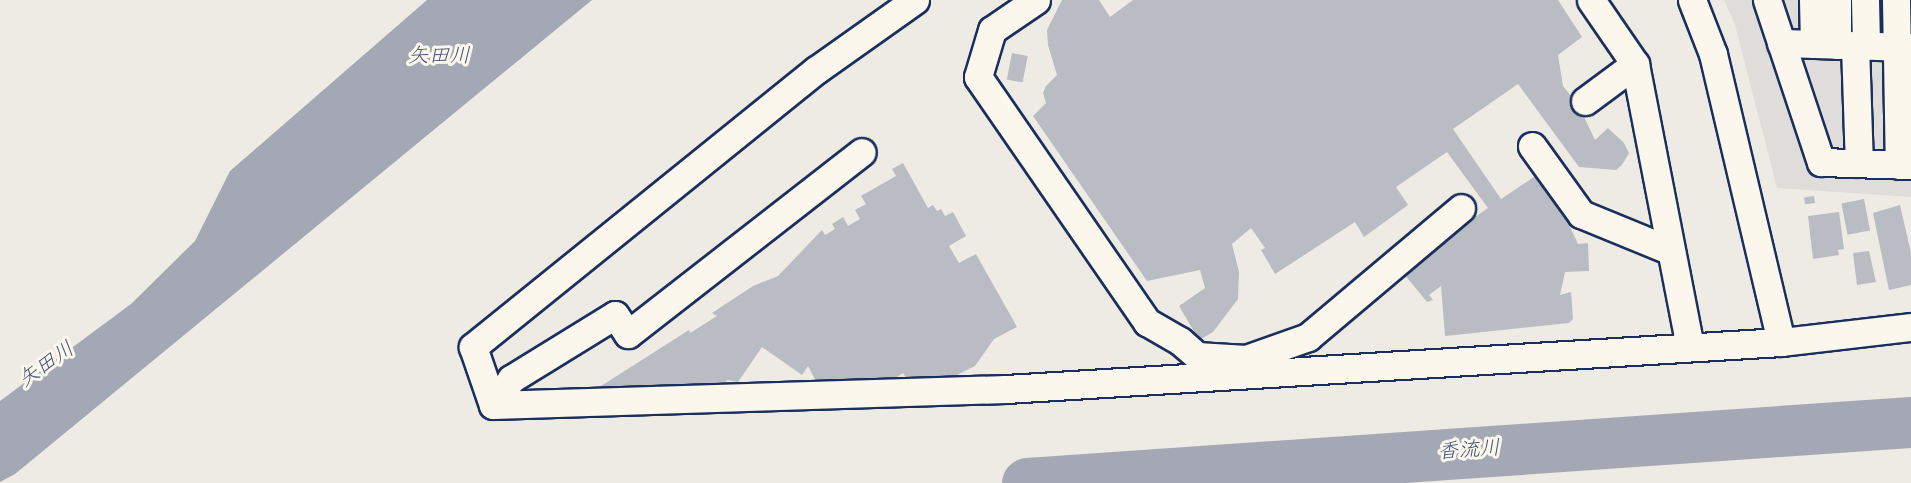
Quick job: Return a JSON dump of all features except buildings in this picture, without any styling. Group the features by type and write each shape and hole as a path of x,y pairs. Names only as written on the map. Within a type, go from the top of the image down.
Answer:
{"street":[{"path":"493,405 473,347 816,70 915,0"},
{"path":"1036,0 992,30 978,77 1147,322 1180,341 1197,356 1246,359 1308,337 1461,208"},
{"path":"1591,0 1635,64 1690,347"},
{"path":"1692,0 1713,54 1781,342"},
{"path":"1767,0 1821,162 1905,165 1903,46 1896,0"},
{"path":"1813,0 1843,45"},
{"path":"1837,0 1843,45 1857,108 1859,163"},
{"path":"1843,45 1865,0"},
{"path":"1781,43 1903,46"},
{"path":"1585,101 1635,64"},
{"path":"1857,108 1905,110"},
{"path":"1532,146 1581,214 1671,250"},
{"path":"493,405 511,379 615,315 628,334 862,152"},
{"path":"493,405 1006,389 1781,342 1911,327"},
{"path":"1308,337 1319,370"}],"shaded area":[{"path":"1724,0 1911,0 1911,197 1777,188 1735,25"}],"water":[{"name":"矢田川","path":"427,0 592,0 15,474 0,482 0,401 131,304 195,241 230,171"}],"waterway":[{"name":"香流川","path":"1027,483 1911,422"}]}
